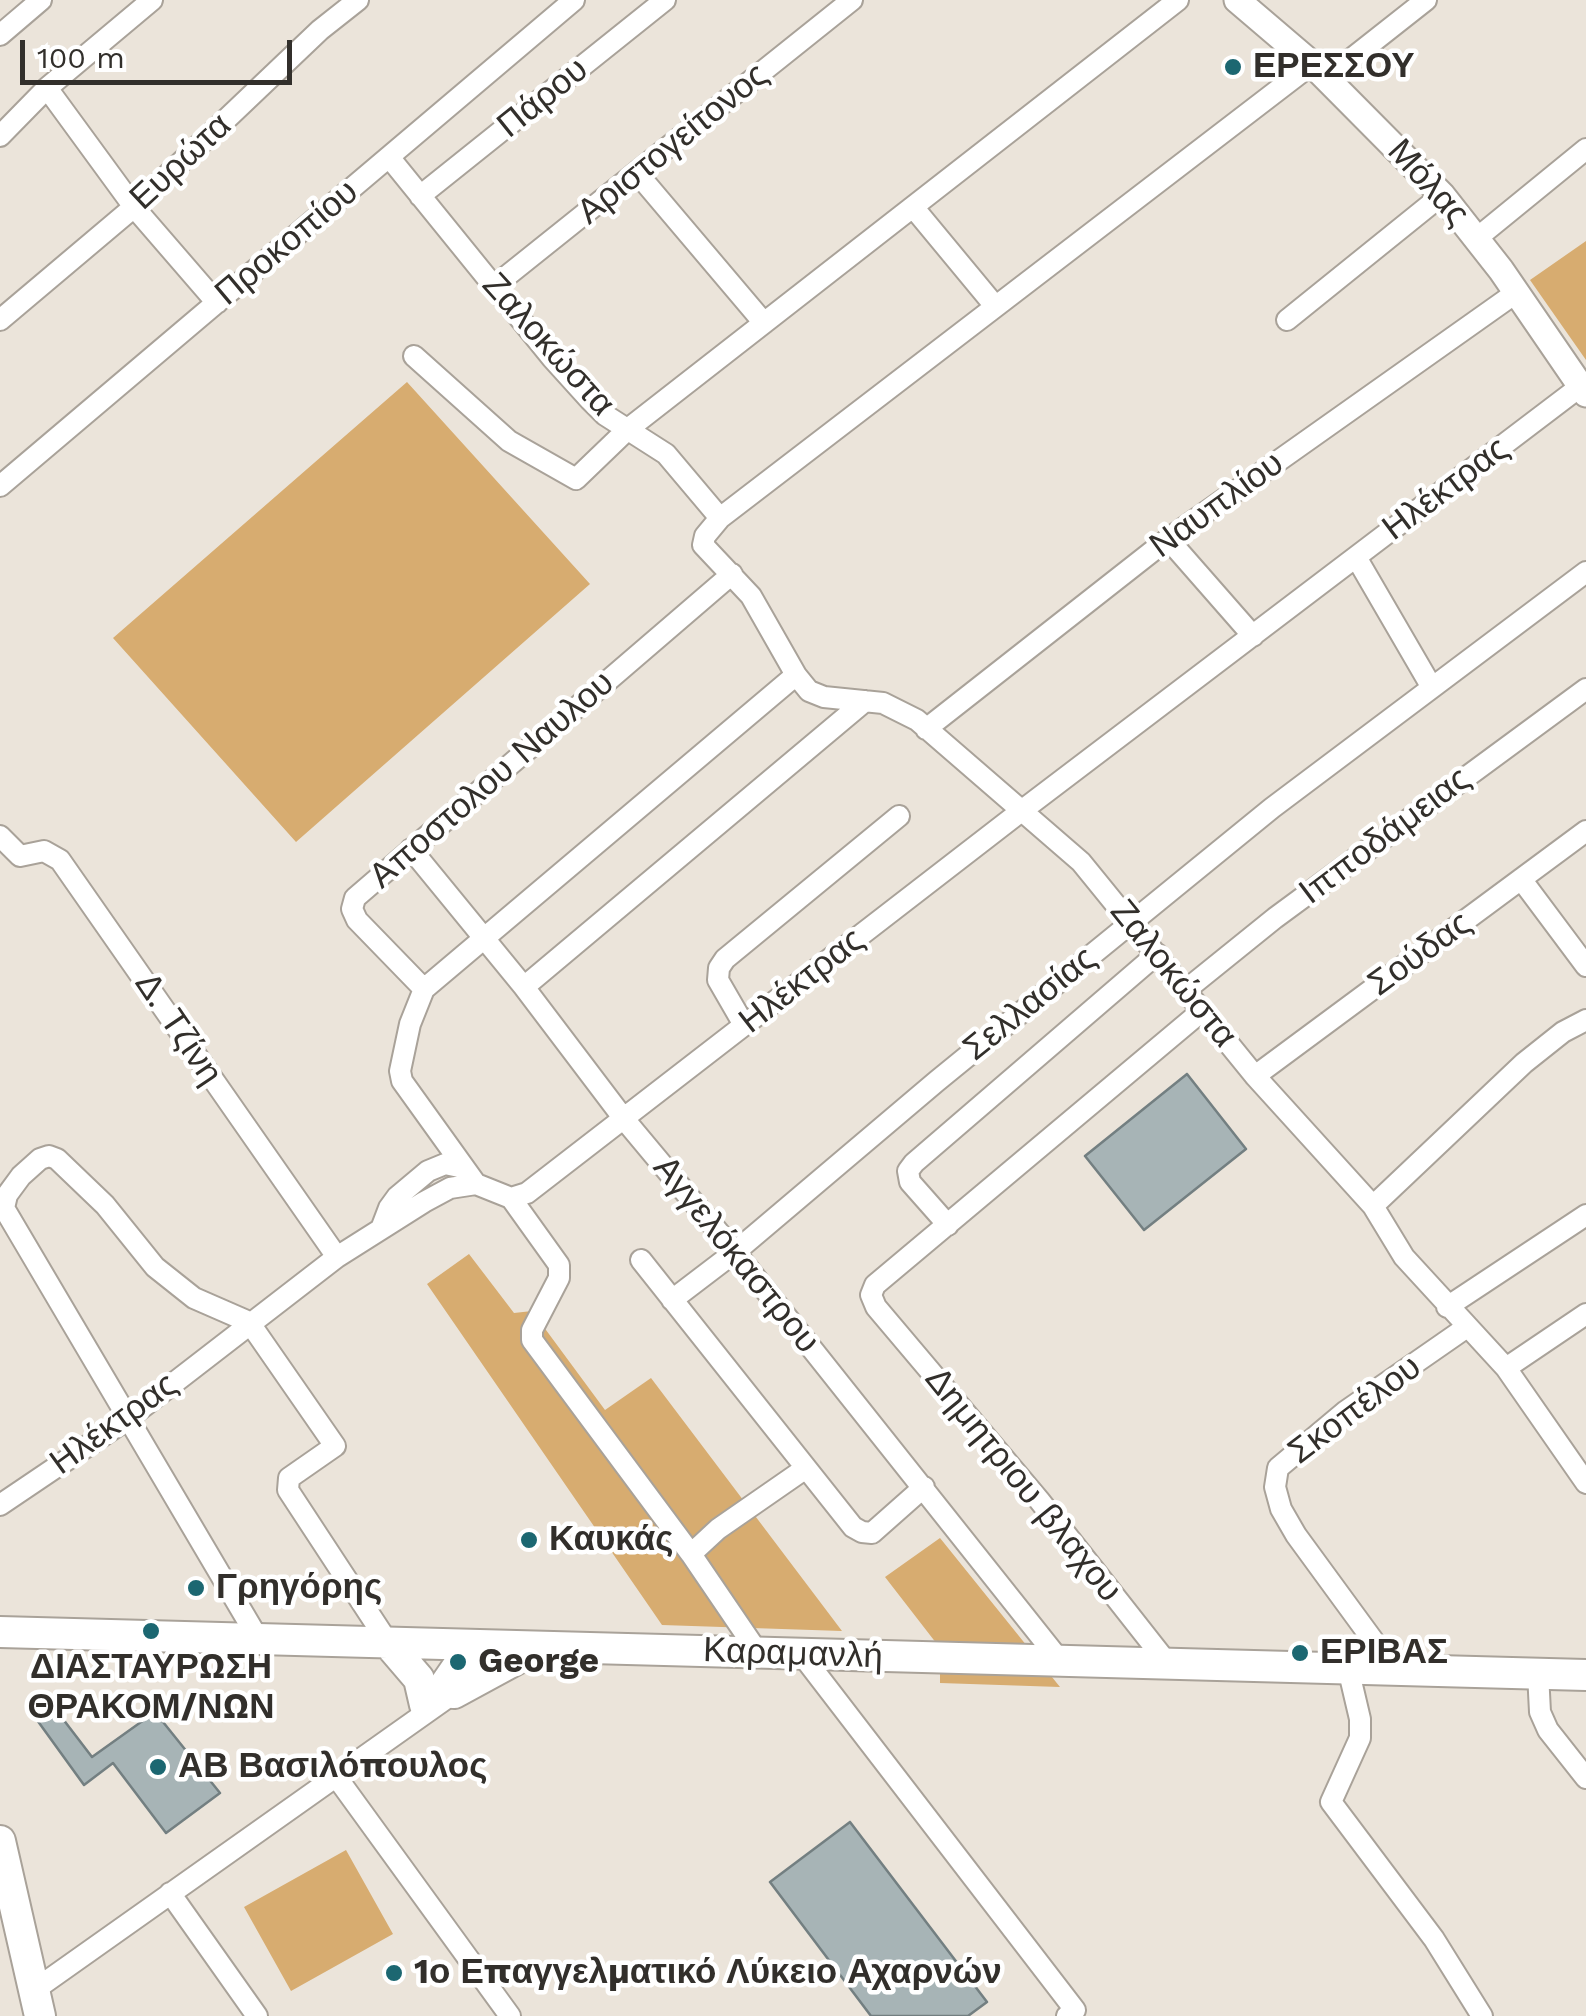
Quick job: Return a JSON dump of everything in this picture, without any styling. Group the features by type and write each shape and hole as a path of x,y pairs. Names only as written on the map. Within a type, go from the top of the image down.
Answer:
{"main road":[{"name":"Καραμανλή","path":"0,1632 1586,1674"},
{"path":"390,1644 412,1667 423,1692 421,1712"},
{"path":"454,1693 543,1646"},
{"path":"0,1840 36,2004"}],"street":[{"path":"0,35 41,0"},
{"path":"0,136 47,88 152,0"},
{"name":"Ευρώτα","path":"0,320 134,207 320,30 358,0"},
{"name":"Προκοπίου","path":"0,486 574,0"},
{"name":"Πάρου","path":"420,196 665,0"},
{"name":"Αριστογείτονος","path":"494,286 852,0"},
{"path":"414,356 509,441 576,479 628,429 1178,0"},
{"name":"Μόλας","path":"1237,0 1320,71 1442,196 1517,292 1584,390"},
{"path":"759,1654 691,1554 532,1340 532,1330 559,1278 560,1264 511,1198 470,1176 402,1081 400,1071 410,1024 424,988 796,675 766,619 732,574 703,545 720,518 996,306 1320,71 1426,0"},
{"path":"47,88 134,207 217,303"},
{"path":"1477,238 1586,149"},
{"name":"Ζαλοκώστα","path":"388,157 590,400 666,454 720,518"},
{"path":"637,173 764,323"},
{"path":"1287,320 1442,196"},
{"path":"912,207 996,306"},
{"name":"Ναυπλίου","path":"926,729 1168,539 1517,292"},
{"name":"Ηλέκτρας","path":"511,1198 527,1193 1020,812 1584,390"},
{"path":"1168,539 1253,636"},
{"path":"1356,557 1431,686"},
{"name":"Σελλασίας","path":"672,1300 1130,922 1431,686 1586,572"},
{"name":"Αποστολου Ναυλου","path":"424,988 357,920 352,909 354,898 732,574"},
{"name":"Ζαλοκώστα","path":"796,675 809,690 824,696 883,702 916,720 1020,812 1070,850 1255,1076 1373,1206 1404,1257 1506,1368 1586,1483"},
{"name":"Ιπποδάμειας","path":"1187,989 1290,907 1586,689"},
{"path":"524,987 866,701"},
{"path":"744,1025 718,980 718,968 899,816"},
{"name":"Σούδας","path":"1255,1076 1586,832"},
{"name":"Δ. Τζίνη","path":"0,836 20,856 44,851 60,860 337,1257"},
{"name":"Αγγελόκαστρου","path":"411,849 1061,1662"},
{"path":"1521,880 1586,966"},
{"path":"1157,954 914,1163 908,1172 910,1182 948,1225 1203,1010"},
{"path":"1373,1206 1524,1063 1563,1032 1586,1020"},
{"path":"260,1640 126,1420 4,1208 21,1176 40,1160 49,1156 56,1159 105,1205 156,1267 186,1291 249,1322 335,1446 288,1478 288,1490 390,1644"},
{"name":"Ηλέκτρας","path":"0,1505 126,1420 337,1257 470,1176"},
{"path":"1448,1306 1586,1215"},
{"name":"Δημητριου βλαχου","path":"948,1225 875,1285 872,1295 876,1306 1168,1664"},
{"path":"641,1260 853,1527 872,1533 924,1487"},
{"path":"1506,1368 1586,1314"},
{"name":"Σκοπέλου","path":"1394,1669 1296,1535 1281,1509 1275,1488 1278,1468 1346,1412 1467,1328"},
{"path":"691,1554 718,1529 806,1468"},
{"path":"36,2004 170,1893 421,1712 454,1693 468,1664 466,1644"},
{"path":"421,1712 466,1644"},
{"path":"802,1654 1071,2013"},
{"path":"1348,1668 1360,1719 1360,1738 1331,1802 1434,1940 1482,2016"},
{"path":"1538,1673 1540,1712 1548,1730 1586,1778"},
{"path":"335,1775 510,2016"},
{"path":"170,1893 256,2016"}],"shaded area":[{"path":"1586,241 1586,360 1530,280"},
{"path":"407,382 590,584 296,842 113,638"},
{"path":"469,1254 514,1313 532,1311 605,1410 651,1378 842,1631 662,1625 427,1284"},
{"path":"940,1538 1060,1687 940,1683 940,1648 885,1577"},
{"path":"346,1850 393,1934 291,1991 244,1907"}],"building":[{"path":"1187,1074 1246,1149 1144,1230 1085,1156"},
{"name":"ΑΒ Βασιλόπουλος","path":"53,1706 92,1757 155,1712 220,1793 166,1833 113,1763 84,1785 37,1720"},
{"path":"850,1822 987,2002 968,2016 871,2016 770,1882"}],"place":[{"name":"ΕΡΕΣΣΟΥ","path":"1233,67"},
{"name":"Καυκάς","path":"529,1540"},
{"name":"Γρηγόρης","path":"196,1588"},
{"name":"ΔΙΑΣΤΑΥΡΩΣΗ ΘΡΑΚΟΜ/ΝΩΝ","path":"151,1631"},
{"name":"ΕΡΙΒΑΣ","path":"1300,1653"},
{"name":"George","path":"458,1662"},
{"name":"ΑΒ Βασιλόπουλος","path":"158,1767"},
{"name":"1ο Επαγγελματικό Λύκειο Αχαρνών","path":"394,1973"}]}
